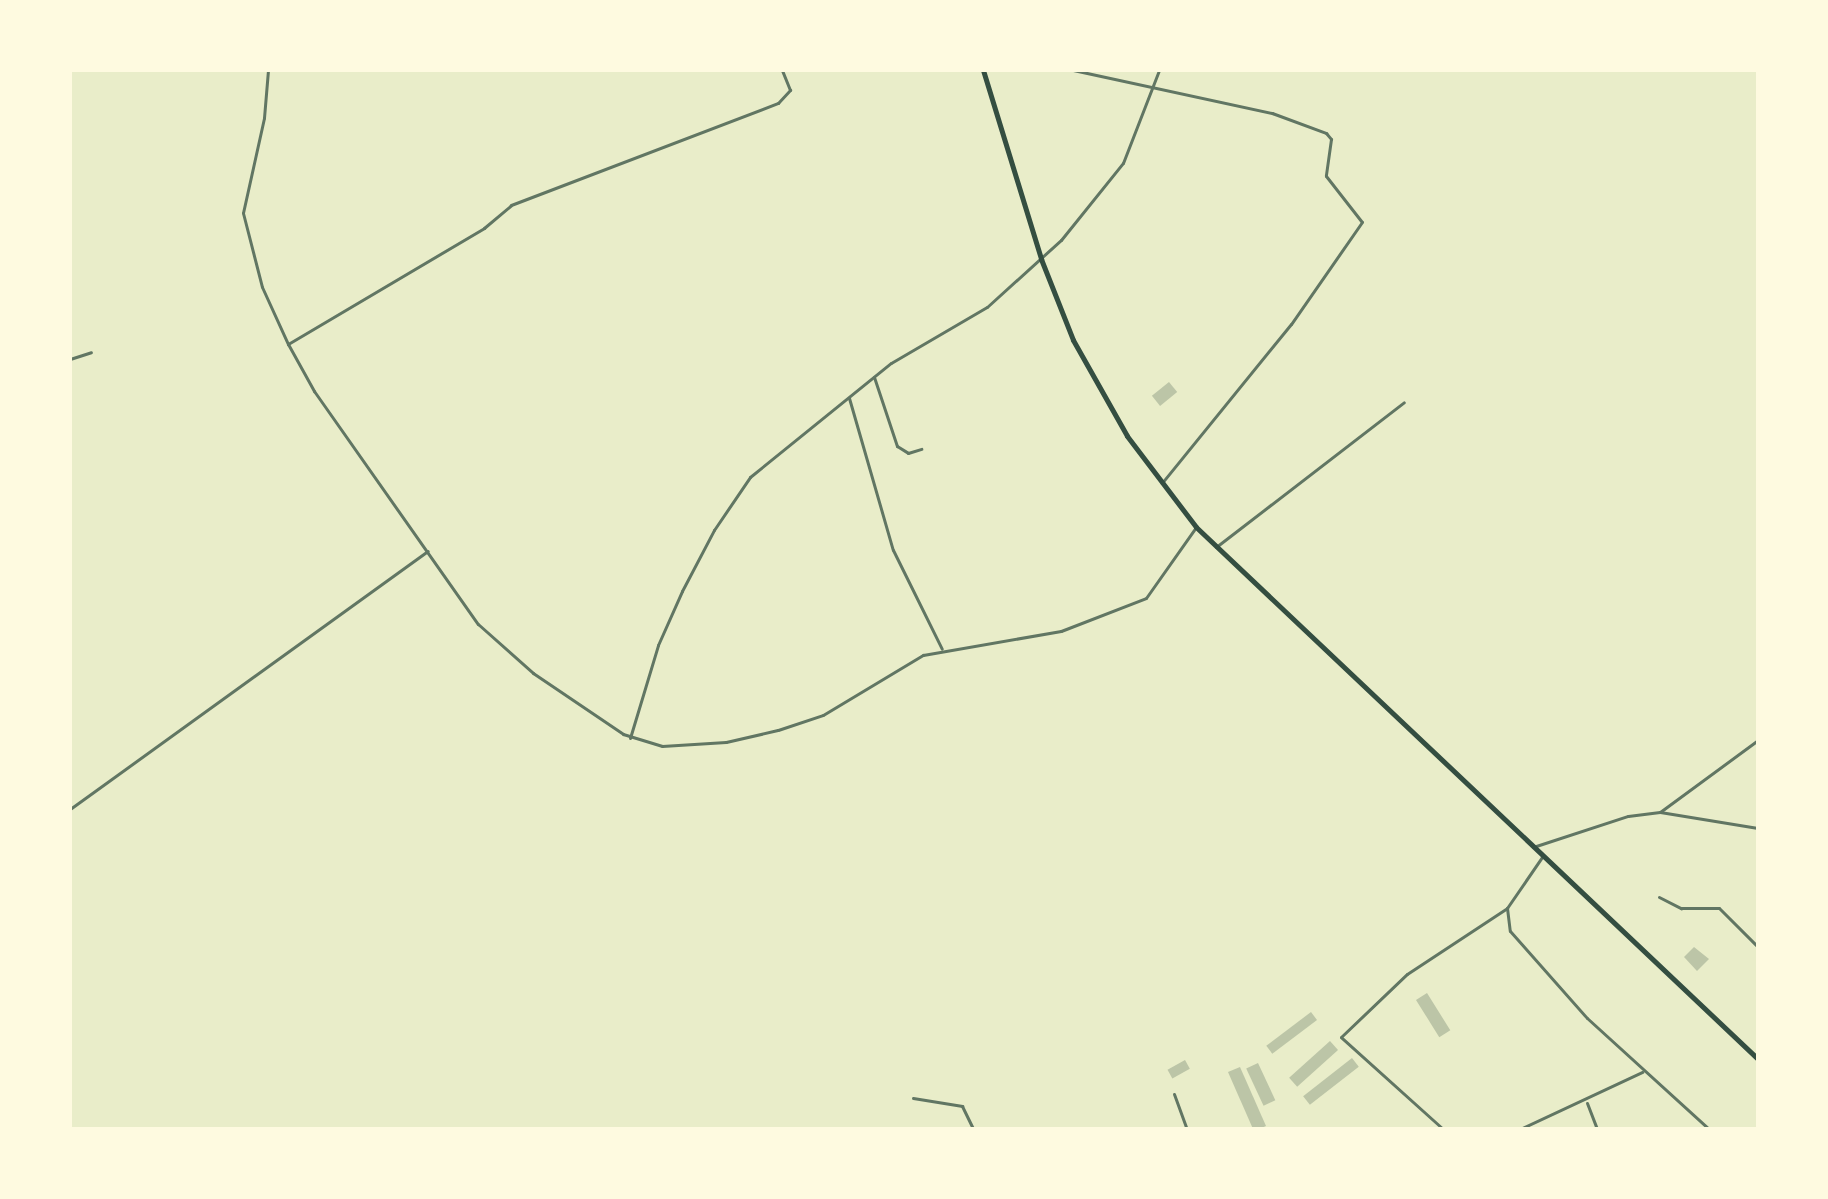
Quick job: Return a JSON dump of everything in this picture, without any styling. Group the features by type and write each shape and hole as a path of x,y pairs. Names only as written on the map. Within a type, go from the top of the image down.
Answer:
{"main road":[{"path":"983,70 1041,259 1086,365 1115,418 1196,527 1758,1059"}],"street":[{"path":"268,70 264,118 243,213 262,287 288,344 314,391 478,624 512,657 630,738 681,746 726,742 798,725 841,706 912,660 942,649 1043,637 1140,601 1196,527"},
{"path":"288,344 484,228 511,205 778,103 790,90 782,70"},
{"path":"1073,70 1272,113 1326,133 1331,139 1326,176 1362,222 1291,324 1162,483"},
{"path":"630,738 658,645 714,530 750,477 874,377 987,307 1041,259 1112,180 1154,88 1159,70"},
{"path":"70,359 91,352"},
{"path":"874,377 897,446 908,453 921,449"},
{"path":"849,398 893,550 942,649"},
{"path":"1216,547 1316,475 1404,402"},
{"path":"70,809 428,551"},
{"path":"1660,812 1758,740"},
{"path":"1533,847 1628,816 1660,812 1758,828"},
{"path":"1443,1129 1341,1037 1407,974 1507,908 1542,857"},
{"path":"1659,897 1681,908 1719,908 1758,947"},
{"path":"1507,908 1510,931 1642,1072 1709,1129"},
{"path":"1520,1129 1587,1102 1642,1072"},
{"path":"1174,1094 1187,1129"},
{"path":"913,1098 962,1106 973,1129"},
{"path":"1587,1102 1597,1129"}],"building":[{"path":"1169,382 1177,392 1160,406 1152,396"},
{"path":"1694,947 1709,959 1697,971 1684,957"},
{"path":"1427,993 1450,1030 1439,1037 1416,1000"},
{"path":"1311,1012 1317,1020 1272,1054 1266,1046"},
{"path":"1330,1041 1338,1050 1297,1087 1289,1078"},
{"path":"1352,1058 1359,1067 1310,1105 1303,1096"},
{"path":"1185,1060 1190,1069 1172,1078 1168,1070"},
{"path":"1258,1063 1275,1100 1264,1106 1246,1068"},
{"path":"1240,1067 1266,1126 1259,1129 1253,1129 1228,1072"}]}
